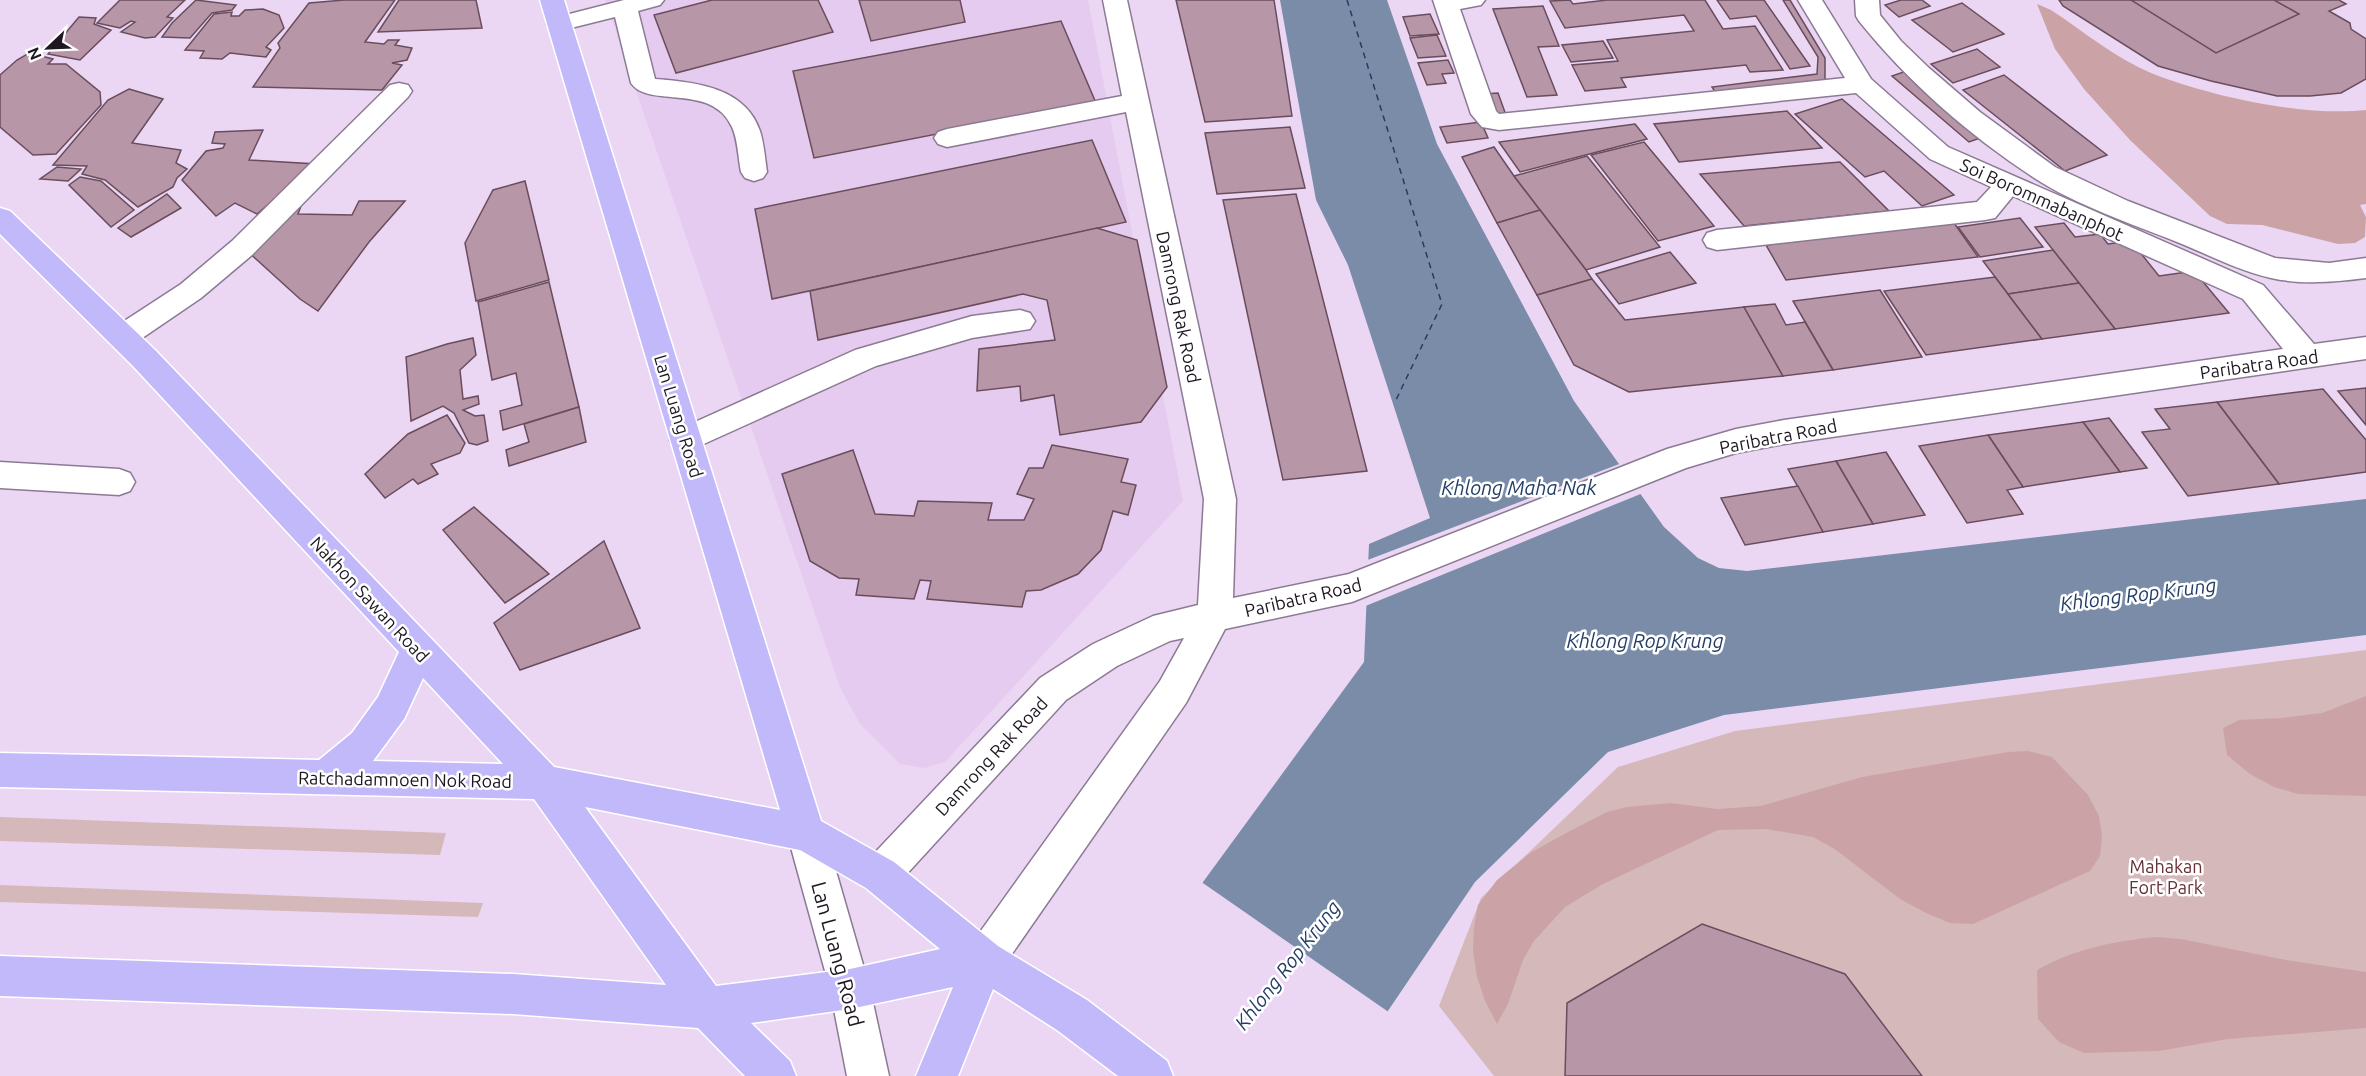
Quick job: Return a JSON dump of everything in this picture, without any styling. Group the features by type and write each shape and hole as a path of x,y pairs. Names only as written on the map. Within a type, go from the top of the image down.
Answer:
{"main road":[{"name":"Lan Luang Road","path":"556,12 806,833"},
{"name":"Nakhon Sawan Road","path":"0,219 122,337 544,782 707,1008 775,1076"},
{"path":"327,776 365,745 391,708 418,649"},
{"name":"Ratchadamnoen Nok Road","path":"0,770 544,782 806,833"},
{"path":"806,833 880,875 984,960 1072,1015 1152,1076"},
{"path":"0,976 513,994 707,1008 850,989 984,960"},
{"path":"937,1076 984,960"}],"street":[{"path":"556,12 625,7 652,0"},
{"name":"Damrong Rak Road","path":"984,960 1173,692 1215,615 1220,499 1115,0"},
{"path":"1473,0 1446,1 1484,114 1491,121 1862,84"},
{"name":"Soi Borommabanphot","path":"1810,0 1862,84 1939,153 2253,292 2307,357"},
{"path":"1867,0 1868,16 1892,46 1920,74 1971,118 2046,173 2118,208 2272,268 2329,273 2366,268"},
{"path":"625,7 644,83 648,86 698,91 724,103 739,115 746,129 754,172"},
{"path":"122,337 191,291 242,248 399,91"},
{"path":"947,138 1136,102"},
{"path":"1717,240 1985,211 2007,185"},
{"path":"686,440 867,358 972,327 1020,321"},
{"name":"Paribatra Road","path":"1215,615 1352,588 1697,452 1736,441 1784,432 2366,348"},
{"path":"0,475 119,482"},
{"name":"Damrong Rak Road","path":"880,875 1053,689 1105,655 1165,627 1215,615"},
{"name":"Lan Luang Road","path":"806,833 850,989 868,1076"}],"shaded area":[{"path":"605,0 1088,0 1183,501 945,762 924,768 900,764 860,724 840,687"},
{"path":"2037,4 2051,10 2125,60 2174,81 2257,103 2314,110 2366,110 2366,204 2360,205 2366,217 2365,237 2355,243 2338,244 2262,225 2227,224 2210,216 2130,140 2084,89 2055,49"},
{"path":"2366,696 2366,796 2298,794 2274,787 2250,774 2227,755 2223,728 2239,720 2322,713"},
{"path":"2028,751 2052,757 2088,795 2099,816 2102,836 2100,856 2090,871 1973,924 1950,923 1900,899 1836,850 1813,837 1766,829 1718,830 1603,884 1565,907 1534,941 1523,960 1508,1004 1497,1024 1485,1001 1477,977 1473,951 1478,905 1497,880 1530,853 1607,812 1627,807 1671,803 1717,809 1761,806 1862,777 2008,752"},
{"path":"2156,937 2181,939 2286,960 2366,972 2366,1028 2228,1039 2159,1051 2084,1053 2059,1042 2038,1019 2037,970 2080,951"}],"green space":[{"name":"Mahakan Fort Park","path":"2366,650 2366,1076 1494,1076 1439,1006 1481,898 1618,767 1735,731"},
{"path":"0,817 446,833 440,855 0,841"},
{"path":"0,885 483,903 478,917 0,902"}],"water":[{"path":"1280,0 1387,0 1437,144 1574,401 1664,527 1698,558 1719,568 1747,571 2366,499 2366,635 1724,715 1608,752 1475,882 1344,1076 1061,1076 1364,662 1369,544 1430,518 1348,265 1316,200"}],"pier":[{"path":"1622,463 1643,493 1363,607 1365,561"},
{"path":"1200,881 1390,1013 1347,1076 1058,1076"}],"building":[{"path":"120,0 185,0 167,17 173,18 155,37 145,38 121,32 135,22 131,21 120,28 97,23"},
{"path":"196,0 236,5 232,10 212,13 190,38 162,37 172,23"},
{"path":"395,0 365,42 384,44 388,40 399,40 395,45 412,48 407,60 392,63 402,65 382,90 253,87 280,48 278,43 309,3"},
{"path":"399,0 476,0 482,28 378,32"},
{"path":"712,0 818,0 833,32 676,73 654,15"},
{"path":"859,0 960,0 965,22 871,41"},
{"path":"1176,0 1274,0 1292,116 1205,122"},
{"path":"1570,0 1573,4 1607,0 1705,0 1723,29 1755,26 1783,70 1750,72 1746,65 1621,78 1626,87 1585,91 1572,65 1618,61 1607,40 1694,31 1684,15 1565,28 1550,1"},
{"path":"1717,0 1764,0 1810,66 1790,69 1756,16 1730,19"},
{"path":"1783,0 1790,0 1825,58 1825,80 1716,93 1712,87 1817,74 1818,57"},
{"path":"1901,0 1922,0 1930,6 1899,17 1885,5"},
{"path":"2059,0 2339,0 2346,4 2329,11 2350,23 2351,29 2366,39 2366,79 2341,93 2310,96 2277,96 2211,81 2158,66 2063,6"},
{"path":"2131,0 2274,0 2299,14 2216,53"},
{"path":"1962,3 2004,34 1953,52 1912,20"},
{"path":"1543,6 1559,46 1538,47 1557,95 1527,97 1493,9"},
{"path":"263,9 279,15 284,28 266,47 271,50 266,57 230,53 222,59 200,58 204,51 185,50 214,14 232,12 231,16 239,16 245,10"},
{"path":"1430,14 1439,34 1410,36 1403,17"},
{"path":"79,17 96,18 94,24 111,30 80,60 48,54"},
{"path":"1061,21 1096,103 814,158 793,71"},
{"path":"1437,35 1446,56 1418,58 1410,38"},
{"path":"1603,41 1613,58 1571,62 1562,45"},
{"path":"1977,49 2000,67 1953,83 1931,64"},
{"path":"29,53 53,59 48,64 66,64 100,92 101,105 56,154 33,155 0,127 0,75"},
{"path":"1448,60 1454,73 1442,74 1446,83 1427,85 1418,63"},
{"path":"1909,70 1986,136 1969,142 1892,76"},
{"path":"2004,75 2107,155 2065,171 1963,90"},
{"path":"129,89 163,99 132,143 181,150 176,163 187,169 177,178 173,187 138,207 105,180 82,174 87,166 53,165 108,100"},
{"path":"1498,93 1506,115 1492,116 1484,94"},
{"path":"1842,99 1954,195 1922,206 1884,171 1865,177 1795,114"},
{"path":"1787,111 1822,148 1679,162 1654,124"},
{"path":"1481,122 1488,138 1447,143 1440,127"},
{"path":"1635,124 1647,139 1520,172 1499,142"},
{"path":"1290,127 1305,188 1217,194 1205,133"},
{"path":"263,130 249,160 316,164 257,214 235,203 216,216 182,180 206,151 223,148 225,144 212,143 215,132"},
{"path":"1092,140 1126,222 772,299 755,209"},
{"path":"1644,142 1714,226 1658,241 1591,155"},
{"path":"1494,147 1540,210 1497,223 1462,157"},
{"path":"1587,156 1660,247 1586,270 1514,176"},
{"path":"1840,162 1889,211 1744,226 1700,174"},
{"path":"57,167 81,169 68,181 40,179"},
{"path":"80,177 101,181 134,210 111,227 69,185"},
{"path":"525,181 549,280 476,301 465,243 493,190"},
{"path":"167,194 181,208 131,237 118,228"},
{"path":"1296,194 1367,471 1283,480 1223,200"},
{"path":"359,201 405,201 369,242 318,311 300,299 246,250 288,209 301,206 298,214 352,215"},
{"path":"1540,210 1592,279 1537,295 1497,223"},
{"path":"2020,218 2043,247 1980,257 1958,227"},
{"path":"1954,223 1978,257 1786,280 1766,245"},
{"path":"2064,223 2075,237 2100,234 2108,244 2131,241 2159,276 2194,271 2229,313 2115,329 2035,227"},
{"path":"1097,228 1137,240 1167,387 1141,422 1060,435 1054,395 1021,401 1020,386 977,391 979,349 1055,340 1047,300 1023,294 818,340 810,291"},
{"path":"2053,250 2079,283 2008,294 1983,261"},
{"path":"1670,252 1696,283 1619,304 1596,274"},
{"path":"1995,277 2042,339 1926,355 1884,291"},
{"path":"1592,279 1625,320 1744,307 1783,376 1629,392 1574,365 1537,295"},
{"path":"549,282 579,407 503,430 500,411 522,405 516,373 492,380 478,302"},
{"path":"2079,283 2115,329 2042,339 2008,294"},
{"path":"1880,290 1922,357 1833,370 1793,301"},
{"path":"1775,304 1786,325 1805,322 1833,370 1783,376 1744,307"},
{"path":"473,338 476,355 460,370 463,399 478,396 479,404 463,410 475,416 484,415 488,441 477,445 469,443 454,413 443,406 411,421 406,357"},
{"path":"2366,388 2366,425 2338,391"},
{"path":"2323,389 2366,440 2366,472 2279,484 2217,402"},
{"path":"2217,402 2279,484 2188,496 2142,432 2170,429 2155,409"},
{"path":"579,407 586,442 509,466 506,450 529,442 524,424"},
{"path":"447,415 465,443 460,453 431,464 438,474 418,484 413,479 385,498 365,474 408,434"},
{"path":"2109,418 2147,468 2120,472 2083,422"},
{"path":"2083,422 2120,472 2023,487 1988,435"},
{"path":"1988,435 2023,487 2007,490 2023,514 1967,523 1919,446"},
{"path":"1052,445 1128,459 1121,482 1136,485 1128,515 1113,511 1101,550 1078,574 1041,590 1026,591 1022,607 927,599 931,581 920,580 914,599 856,595 859,579 839,578 810,561 782,474 853,450 875,514 914,516 918,501 992,503 988,520 1024,520 1034,499 1017,494 1029,468 1043,468"},
{"path":"1886,452 1925,515 1873,524 1836,461"},
{"path":"1836,461 1873,524 1823,532 1788,469"},
{"path":"1798,486 1823,532 1745,545 1721,498"},
{"path":"474,507 549,574 505,603 443,530"},
{"path":"604,541 640,628 520,670 494,623"},
{"path":"1702,924 1845,974 1922,1076 1565,1076 1567,1003"}],"ferry route":[{"path":"1347,0 1442,304 1395,402"}],"water label":[{"name":"Khlong Maha Nak","path":"1519,487"},
{"name":"Khlong Rop Krung","path":"2138,594"},
{"name":"Khlong Rop Krung","path":"1645,640"},
{"name":"Khlong Rop Krung","path":"1287,965"}]}
